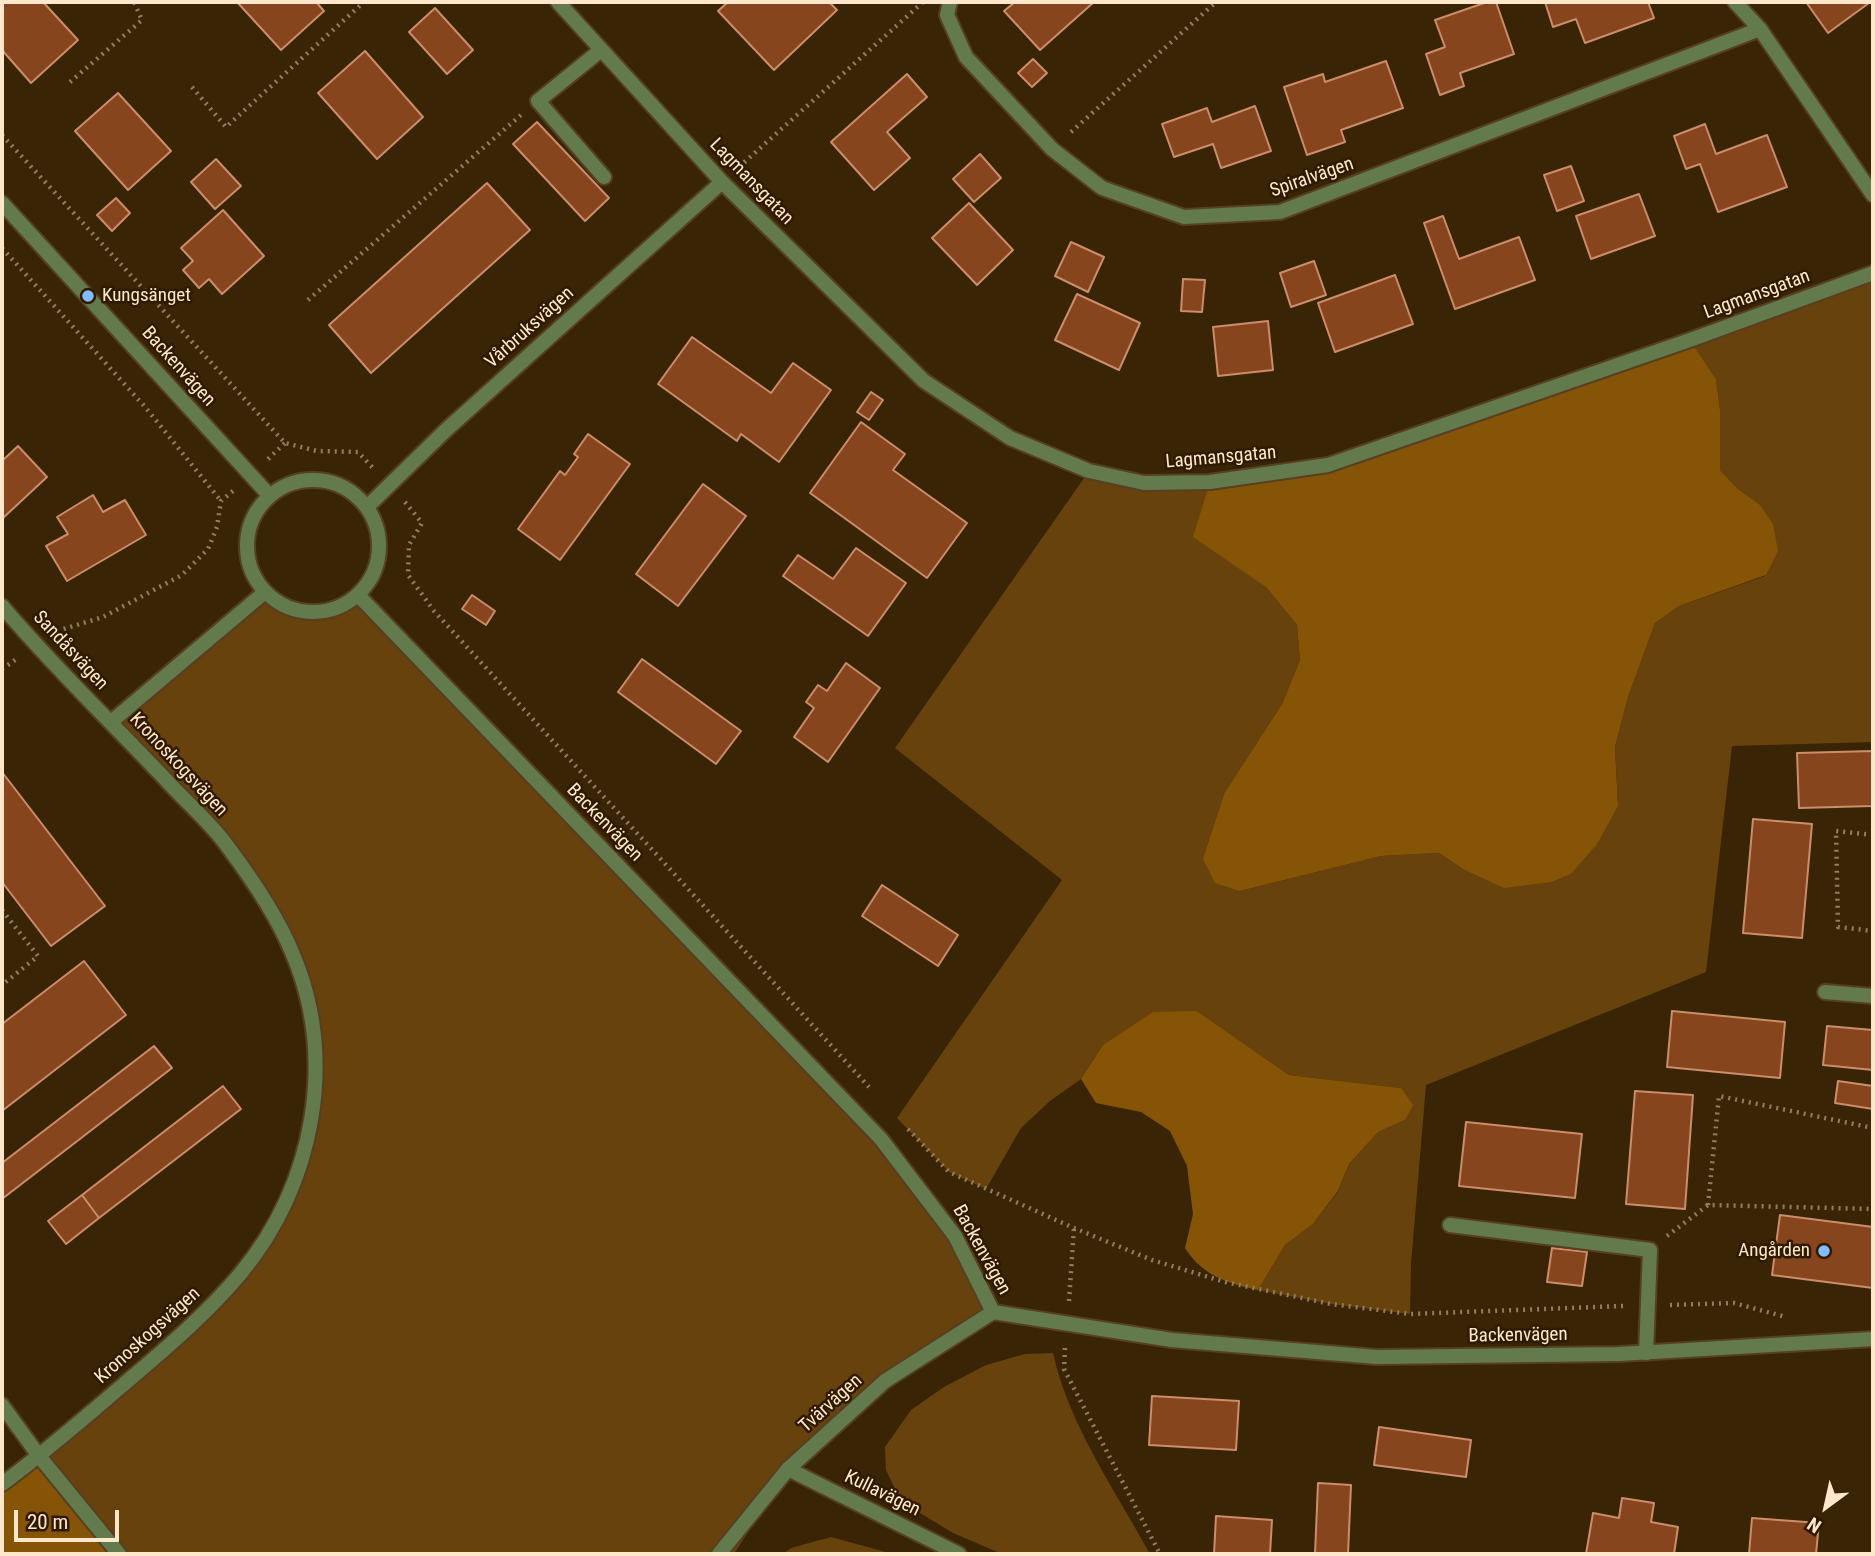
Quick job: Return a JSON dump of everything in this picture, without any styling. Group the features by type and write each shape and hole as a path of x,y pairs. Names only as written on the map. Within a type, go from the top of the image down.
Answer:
{"street":[{"name":"Lagmansgatan","path":"558,2 722,182 924,381 1010,438 1089,471 1144,483 1210,482 1328,465 1690,340 1873,273"},
{"name":"Spiralvägen","path":"950,2 947,15 966,57 1052,149 1102,188 1184,216 1280,212 1760,29"},
{"path":"1735,2 1760,29 1873,195"},
{"path":"601,50 538,101 604,177"},
{"name":"Vårbruksvägen","path":"367,507 446,430 722,182"},
{"name":"Backenvägen","path":"2,203 269,495"},
{"path":"321,479 347,488 367,507 378,529 380,553 373,576 358,595 338,608 318,612 287,608 265,592 254,578 247,561 249,525 257,508 269,495 293,481 321,479"},
{"path":"111,722 265,592"},
{"name":"Backenvägen","path":"358,595 881,1139 955,1236 993,1312 1172,1340 1377,1357 1646,1353 1873,1339"},
{"name":"Sandåsvägen","path":"2,606 111,722"},
{"name":"Kronoskogsvägen","path":"2,1484 39,1457 202,1317 242,1271 270,1232 296,1179 316,1091 317,1057 312,1017 293,953 279,925 227,845 111,722"},
{"path":"1825,992 1873,996"},
{"path":"1450,1225 1650,1250 1646,1353"},
{"name":"Tvärvägen","path":"719,1554 788,1469 886,1381 993,1312"},
{"path":"2,1405 39,1457 119,1554"},
{"name":"Kullavägen","path":"788,1469 959,1554"}],"path":[{"path":"70,82 142,20 134,2"},
{"path":"192,87 226,127 364,2"},
{"path":"722,182 923,2"},
{"path":"1052,149 1216,2"},
{"path":"308,300 538,101"},
{"path":"2,135 285,443 317,451 358,452 389,484 422,523 409,545 408,575 434,611 871,1089"},
{"path":"2,248 146,408 221,501"},
{"path":"2,669 60,629 103,617 182,575 208,549 217,527 221,501 285,443"},
{"path":"1873,835 1836,831 1838,927 1873,931"},
{"path":"2,910 38,956 2,985"},
{"path":"1708,1205 1719,1096 1873,1128"},
{"path":"906,1127 949,1172 1152,1260 1225,1282 1331,1304 1410,1314 1734,1303 1795,1320"},
{"path":"1650,1250 1708,1205 1873,1209"},
{"path":"1074,1228 1064,1369 1160,1554"}],"shaded area":[{"path":"1873,273 1873,742 1732,746 1706,972 1426,1085 1411,1264 1410,1314 1331,1304 1258,1290 1285,1245 1313,1224 1338,1192 1349,1164 1378,1132 1405,1120 1401,1088 1289,1075 1197,1011 1103,1045 1081,1079 1050,1101 1021,1128 986,1189 949,1172 897,1118 1062,880 895,748 1089,471 1144,483 1210,482 1239,566 1266,587 1297,625 1300,660 1282,704 1225,792 1240,891 1381,856 1439,853 1463,869 1618,806 1615,747 1628,697 1655,623 1679,606 1765,576 1759,504 1738,489 1720,470 1720,410 1716,379 1690,340"},
{"path":"1690,340 1716,379 1720,410 1720,470 1738,489 1759,504 1773,524 1778,551 1766,575 1679,606 1655,623 1628,697 1615,747 1618,806 1597,844 1571,874 1551,882 1504,888 1463,869 1439,853 1381,856 1240,891 1215,883 1203,859 1225,792 1282,704 1300,660 1297,625 1266,587 1193,537 1210,482 1329,465"},
{"path":"265,592 290,606 311,612 333,608 358,595 881,1139 955,1236 993,1312 885,1381 788,1469 734,1554 119,1554 39,1456 242,1271 296,1179 317,1057 293,953 227,845 111,722"},
{"path":"1197,1011 1289,1075 1401,1088 1413,1105 1405,1120 1378,1132 1349,1164 1338,1191 1313,1224 1285,1245 1258,1290 1208,1272 1185,1248 1193,1214 1187,1166 1170,1131 1141,1112 1096,1103 1081,1079 1103,1045 1153,1012"},
{"path":"1053,1353 1060,1380 1081,1431 1150,1554 1002,1554 953,1533 920,1513 898,1495 886,1470 885,1447 911,1410 944,1387 986,1365 1025,1354"},
{"path":"39,1456 129,1554 2,1554 2,1484"},
{"path":"831,1537 893,1554 783,1554 791,1548"}],"building":[{"path":"4,2 43,2 78,40 31,83 2,50"},
{"path":"237,2 316,2 324,11 281,50"},
{"path":"728,2 829,2 837,10 774,70 718,11"},
{"path":"1015,2 1094,2 1040,50 1004,11"},
{"path":"1487,2 1496,2 1514,54 1460,73 1464,86 1440,95 1426,54 1445,47 1435,20"},
{"path":"1545,2 1648,2 1654,18 1585,43 1576,19 1553,27"},
{"path":"1806,2 1868,2 1869,3 1828,33"},
{"path":"435,8 473,50 447,74 409,32"},
{"path":"365,51 423,117 377,159 318,93"},
{"path":"1033,59 1047,73 1032,87 1018,73"},
{"path":"1386,61 1403,108 1341,130 1345,142 1307,155 1284,87 1323,74 1325,82"},
{"path":"907,74 927,97 887,132 910,158 874,190 831,142"},
{"path":"118,93 171,151 128,190 75,131"},
{"path":"1255,106 1271,151 1221,168 1213,144 1174,157 1162,124 1207,108 1212,122"},
{"path":"537,122 609,198 585,221 513,144"},
{"path":"1705,124 1716,154 1767,135 1787,187 1718,212 1700,164 1686,169 1674,136"},
{"path":"980,154 1001,178 974,202 953,179"},
{"path":"216,159 241,186 215,209 191,182"},
{"path":"1571,166 1584,201 1557,211 1544,175"},
{"path":"487,183 530,230 371,373 329,325"},
{"path":"1639,194 1655,236 1591,259 1576,216"},
{"path":"116,198 130,213 112,231 97,215"},
{"path":"969,203 1013,250 977,285 932,238"},
{"path":"223,210 264,256 222,294 209,279 199,288 183,270 193,261 181,248"},
{"path":"1443,216 1459,259 1519,237 1535,280 1455,309 1424,223"},
{"path":"1071,242 1104,257 1088,292 1055,276"},
{"path":"1314,261 1326,295 1291,307 1280,273"},
{"path":"1395,275 1413,324 1335,352 1318,303"},
{"path":"1183,279 1205,280 1202,312 1181,311"},
{"path":"1077,294 1140,323 1119,370 1055,340"},
{"path":"1268,321 1273,370 1218,376 1213,327"},
{"path":"692,337 771,393 793,363 831,390 779,462 741,434 737,441 658,384"},
{"path":"871,392 883,400 869,420 857,412"},
{"path":"861,422 905,454 893,470 967,523 927,578 810,493"},
{"path":"588,434 630,464 560,560 518,529 560,471 565,475 578,457 574,454"},
{"path":"18,446 47,477 3,518 2,461"},
{"path":"703,484 746,516 678,606 636,574"},
{"path":"93,495 103,512 125,500 146,535 67,581 46,546 68,534 57,517"},
{"path":"856,548 906,583 868,636 783,576 798,555 833,579"},
{"path":"472,595 495,611 486,625 462,609"},
{"path":"642,659 741,731 716,764 618,692"},
{"path":"846,663 880,688 828,762 794,737 814,708 806,702 818,685 827,691"},
{"path":"1873,751 1873,806 1799,808 1797,753"},
{"path":"2,772 105,906 51,946 2,882"},
{"path":"1753,819 1812,824 1802,938 1743,933"},
{"path":"882,885 958,935 938,966 862,916"},
{"path":"84,961 126,1015 2,1111 2,1024"},
{"path":"1672,1011 1785,1022 1780,1078 1667,1067"},
{"path":"1827,1026 1873,1030 1873,1070 1823,1065"},
{"path":"154,1046 172,1068 2,1199 2,1163"},
{"path":"1838,1081 1873,1086 1873,1109 1835,1103"},
{"path":"223,1086 241,1109 99,1218 82,1195"},
{"path":"1635,1091 1693,1095 1685,1209 1626,1204"},
{"path":"1466,1122 1582,1134 1575,1198 1459,1186"},
{"path":"82,1195 99,1218 66,1244 48,1221"},
{"name":"Angården","path":"1780,1215 1873,1227 1873,1288 1772,1275"},
{"path":"1552,1248 1587,1252 1582,1286 1547,1282"},
{"path":"1152,1396 1239,1401 1236,1450 1149,1445"},
{"path":"1379,1427 1471,1440 1466,1477 1374,1465"},
{"path":"1318,1483 1351,1485 1348,1554 1315,1554"},
{"path":"1622,1498 1654,1503 1651,1522 1678,1527 1674,1554 1586,1554 1593,1513 1619,1518"},
{"path":"1216,1516 1272,1520 1270,1554 1214,1554"},
{"path":"1752,1518 1819,1523 1816,1554 1749,1554"}],"place":[{"name":"Kungsänget","path":"88,296"},
{"name":"Angården","path":"1824,1251"}]}
